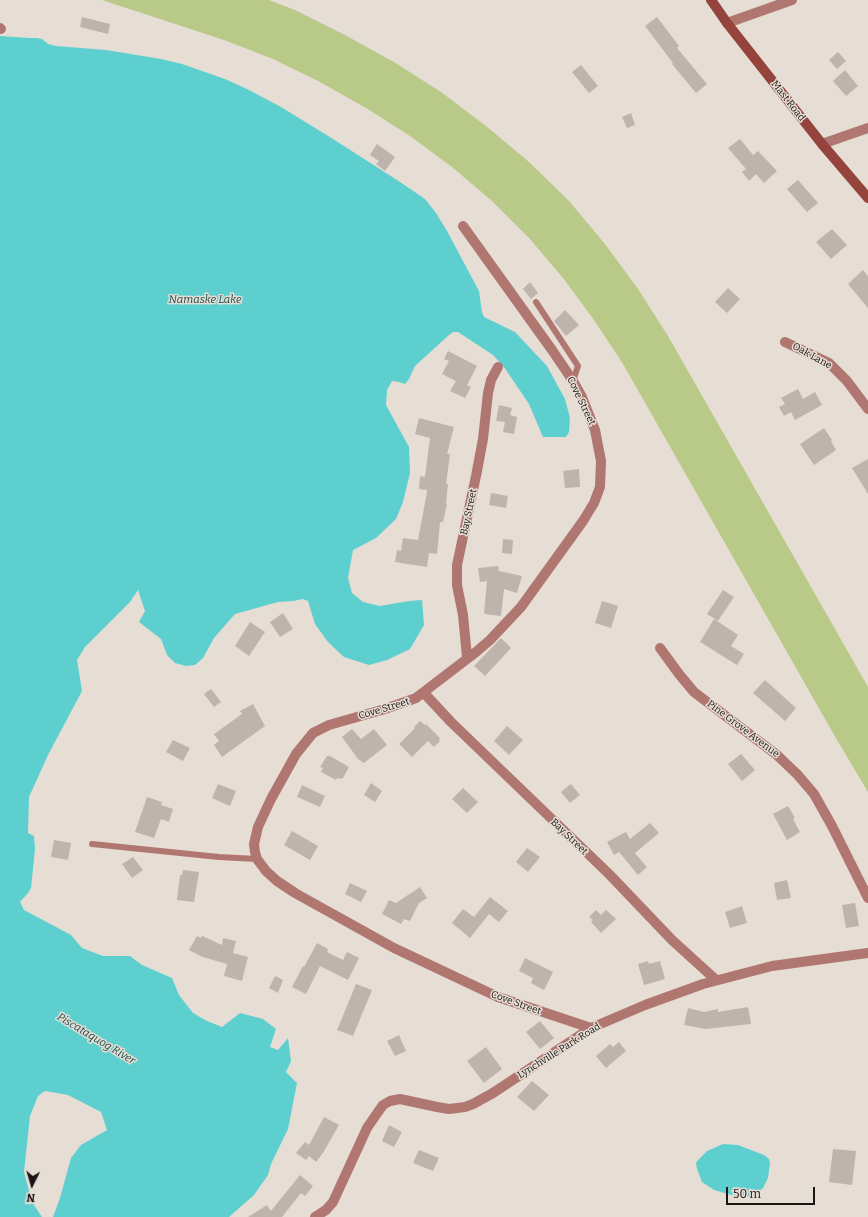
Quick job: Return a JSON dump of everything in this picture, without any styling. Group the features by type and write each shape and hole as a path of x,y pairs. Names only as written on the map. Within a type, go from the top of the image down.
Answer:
{"main road":[{"name":"Mast Road","path":"712,0 727,23 822,144 868,198"}],"street":[{"path":"727,23 792,0"},
{"path":"822,144 868,128"},
{"name":"Cove Street","path":"463,226 573,381 595,430 601,461 600,488 594,504 583,521 521,607 490,640 424,693 408,702 329,725 313,733 296,754 264,813 258,827 254,844 255,852 257,859 266,871 277,881 295,893 394,948 498,997 591,1028"},
{"name":"Oak Lane","path":"785,342 828,363 847,380 868,409"},
{"name":"Bay Street","path":"467,657 456,575 481,446 488,393 491,380 498,367"},
{"name":"Pine Grove Avenue","path":"660,648 694,692 777,755 814,794 832,826 868,898"},
{"name":"Bay Street","path":"424,693 451,722 609,874 672,940 716,980"},
{"name":"Lynchville Park Road","path":"315,1217 326,1210 333,1202 367,1128 381,1108 390,1101 405,1099 437,1107 461,1108 473,1104 493,1093 591,1028 645,1005 716,980 772,966 868,953"}],"lane":[{"path":"536,302 578,366 573,381"},
{"path":"92,844 219,857 257,859"}],"green space":[{"path":"102,0 269,0 295,10 394,62 441,92 486,126 529,162 569,201 605,244 638,289 668,336 868,687 868,792 623,364 594,320 563,278 529,238 492,201 452,167 410,136 366,108 320,82 273,59 224,40"}],"water":[{"name":"Namaske Lake","path":"0,36 36,38 42,39 48,44 56,46 106,50 161,59 182,64 225,79 281,107 400,182 425,199 436,213 479,291 484,317 515,332 547,366 565,399 570,418 569,432 566,437 543,437 529,404 504,367 493,355 458,332 453,332 449,335 415,366 405,384 392,381 387,390 386,405 409,447 410,473 403,502 396,519 376,538 353,550 348,578 352,593 363,602 380,606 422,600 424,625 410,649 387,660 369,665 344,657 328,642 315,624 308,601 303,599 278,602 235,614 214,638 203,658 195,665 186,666 175,663 167,655 161,639 139,622 145,611 138,590 130,602 85,647 77,660 82,691 48,755 29,797 28,833 34,836 35,849 31,888 20,902 24,910 71,935 82,948 103,956 130,956 142,965 172,978 179,995 193,1013 207,1021 222,1027 240,1013 263,1019 276,1029 270,1047 278,1050 288,1038 291,1061 286,1072 297,1083 288,1129 271,1164 268,1175 254,1195 229,1217 53,1217 71,1158 81,1145 107,1130 101,1112 68,1095 45,1091 38,1096 30,1116 24,1172 32,1202 42,1217 0,1217"},
{"path":"723,1144 738,1145 764,1155 769,1159 770,1163 768,1178 763,1188 756,1194 747,1197 731,1195 714,1190 702,1182 696,1163 707,1151"}],"building":[{"path":"82,17 110,24 108,34 80,27"},
{"path":"657,17 679,46 677,48 707,84 696,93 672,64 673,63 645,26"},
{"path":"838,52 846,61 837,69 829,60"},
{"path":"581,65 598,86 589,93 572,72"},
{"path":"845,70 858,86 846,96 833,81"},
{"path":"631,113 635,125 627,128 622,117"},
{"path":"740,139 753,155 758,151 777,171 764,183 756,174 749,181 742,172 746,169 728,148"},
{"path":"377,144 395,157 385,171 376,164 379,161 370,155"},
{"path":"798,180 818,203 807,212 787,189"},
{"path":"832,229 847,245 831,259 816,242"},
{"path":"863,270 868,276 868,308 848,284"},
{"path":"530,282 538,293 531,299 523,289"},
{"path":"728,288 740,299 727,313 715,302"},
{"path":"565,310 579,325 566,336 554,321"},
{"path":"448,351 477,366 467,385 471,387 465,398 450,391 456,381 442,374 449,361 444,359"},
{"path":"798,389 803,399 815,392 822,405 795,420 791,412 784,416 779,407 785,404 781,398"},
{"path":"499,405 512,408 510,415 517,417 514,434 503,432 505,422 496,421"},
{"path":"419,418 454,427 447,454 450,454 446,484 448,484 447,504 443,522 440,522 437,554 429,553 427,567 395,562 397,550 401,551 403,538 418,540 427,492 427,490 419,489 420,476 425,477 430,438 415,434"},
{"path":"824,428 832,440 831,441 836,450 814,465 800,444"},
{"path":"868,459 868,494 852,468"},
{"path":"579,469 580,487 565,488 563,471"},
{"path":"491,493 508,496 506,508 489,505"},
{"path":"503,539 513,540 512,554 502,553"},
{"path":"498,566 499,571 522,576 517,593 504,589 501,616 484,614 487,581 480,582 478,568"},
{"path":"723,590 734,597 718,621 707,614"},
{"path":"602,601 618,606 611,628 595,623"},
{"path":"283,613 293,629 280,637 270,622"},
{"path":"714,619 738,635 731,646 744,654 737,665 700,642"},
{"path":"250,622 265,632 249,656 235,646"},
{"path":"501,638 511,648 485,676 474,666"},
{"path":"765,680 796,708 785,721 753,693"},
{"path":"211,689 221,702 214,707 204,694"},
{"path":"253,704 265,726 222,757 214,745 219,741 214,734 242,714 240,711"},
{"path":"420,721 425,725 426,724 440,738 440,741 434,747 428,741 412,757 399,744"},
{"path":"507,726 523,740 509,755 494,741"},
{"path":"352,729 361,739 374,729 387,745 364,763 358,759 342,737"},
{"path":"173,740 190,748 183,761 166,752"},
{"path":"741,754 755,770 742,781 728,764"},
{"path":"327,756 330,756 349,767 343,778 337,778 336,780 321,772 323,768 320,767"},
{"path":"371,783 382,791 375,802 364,795"},
{"path":"218,784 236,791 230,806 212,798"},
{"path":"571,784 580,795 570,803 561,792"},
{"path":"302,785 325,796 320,807 297,797"},
{"path":"463,788 478,802 467,813 452,799"},
{"path":"147,797 162,802 161,805 173,809 169,822 161,819 154,838 135,832"},
{"path":"788,806 795,818 793,819 800,832 787,840 773,814"},
{"path":"650,823 659,833 635,853 647,867 638,875 619,852 614,855 607,842 626,832 630,839"},
{"path":"292,831 318,846 310,860 284,845"},
{"path":"54,840 71,843 68,860 51,857"},
{"path":"527,848 540,857 528,872 516,862"},
{"path":"133,857 143,870 132,878 122,864"},
{"path":"183,870 199,872 194,902 177,900 180,875 182,875"},
{"path":"787,880 791,898 777,900 774,883"},
{"path":"350,883 367,891 361,902 345,894"},
{"path":"420,887 427,898 419,903 410,921 404,919 401,924 382,914 389,900 396,903"},
{"path":"490,897 508,911 499,922 489,914 470,938 452,923 463,909 474,917"},
{"path":"855,903 859,926 846,928 842,905"},
{"path":"742,906 747,923 730,928 725,912"},
{"path":"596,910 601,915 606,910 616,919 601,933 591,922 593,920 589,917"},
{"path":"197,936 201,938 202,936 222,945 223,938 236,941 233,953 248,957 242,981 224,976 227,964 203,957 189,950"},
{"path":"317,943 328,949 327,952 343,960 347,952 359,958 348,980 320,966 306,994 292,987"},
{"path":"525,958 553,972 544,990 531,983 533,978 519,971"},
{"path":"648,961 649,964 660,961 665,979 644,985 638,964"},
{"path":"275,976 283,980 278,993 269,988"},
{"path":"356,984 372,990 353,1036 337,1030"},
{"path":"748,1007 751,1024 705,1029 684,1025 688,1008 704,1012 718,1009 718,1012"},
{"path":"540,1021 554,1038 540,1049 526,1032"},
{"path":"399,1035 406,1051 395,1056 387,1041"},
{"path":"619,1042 626,1051 606,1068 596,1056 610,1044 613,1047"},
{"path":"486,1047 502,1069 484,1083 467,1061"},
{"path":"532,1081 549,1095 534,1111 517,1097"},
{"path":"324,1117 339,1125 316,1162 309,1156 306,1160 296,1153 305,1142 309,1145"},
{"path":"389,1125 402,1132 394,1147 382,1141"},
{"path":"833,1149 856,1151 852,1185 829,1182"},
{"path":"419,1150 439,1158 433,1171 413,1163"},
{"path":"300,1175 313,1186 305,1196 301,1193 282,1217 248,1217 267,1205 271,1211"}],"water label":[{"name":"Piscataquog River","path":"96,1039"}]}
